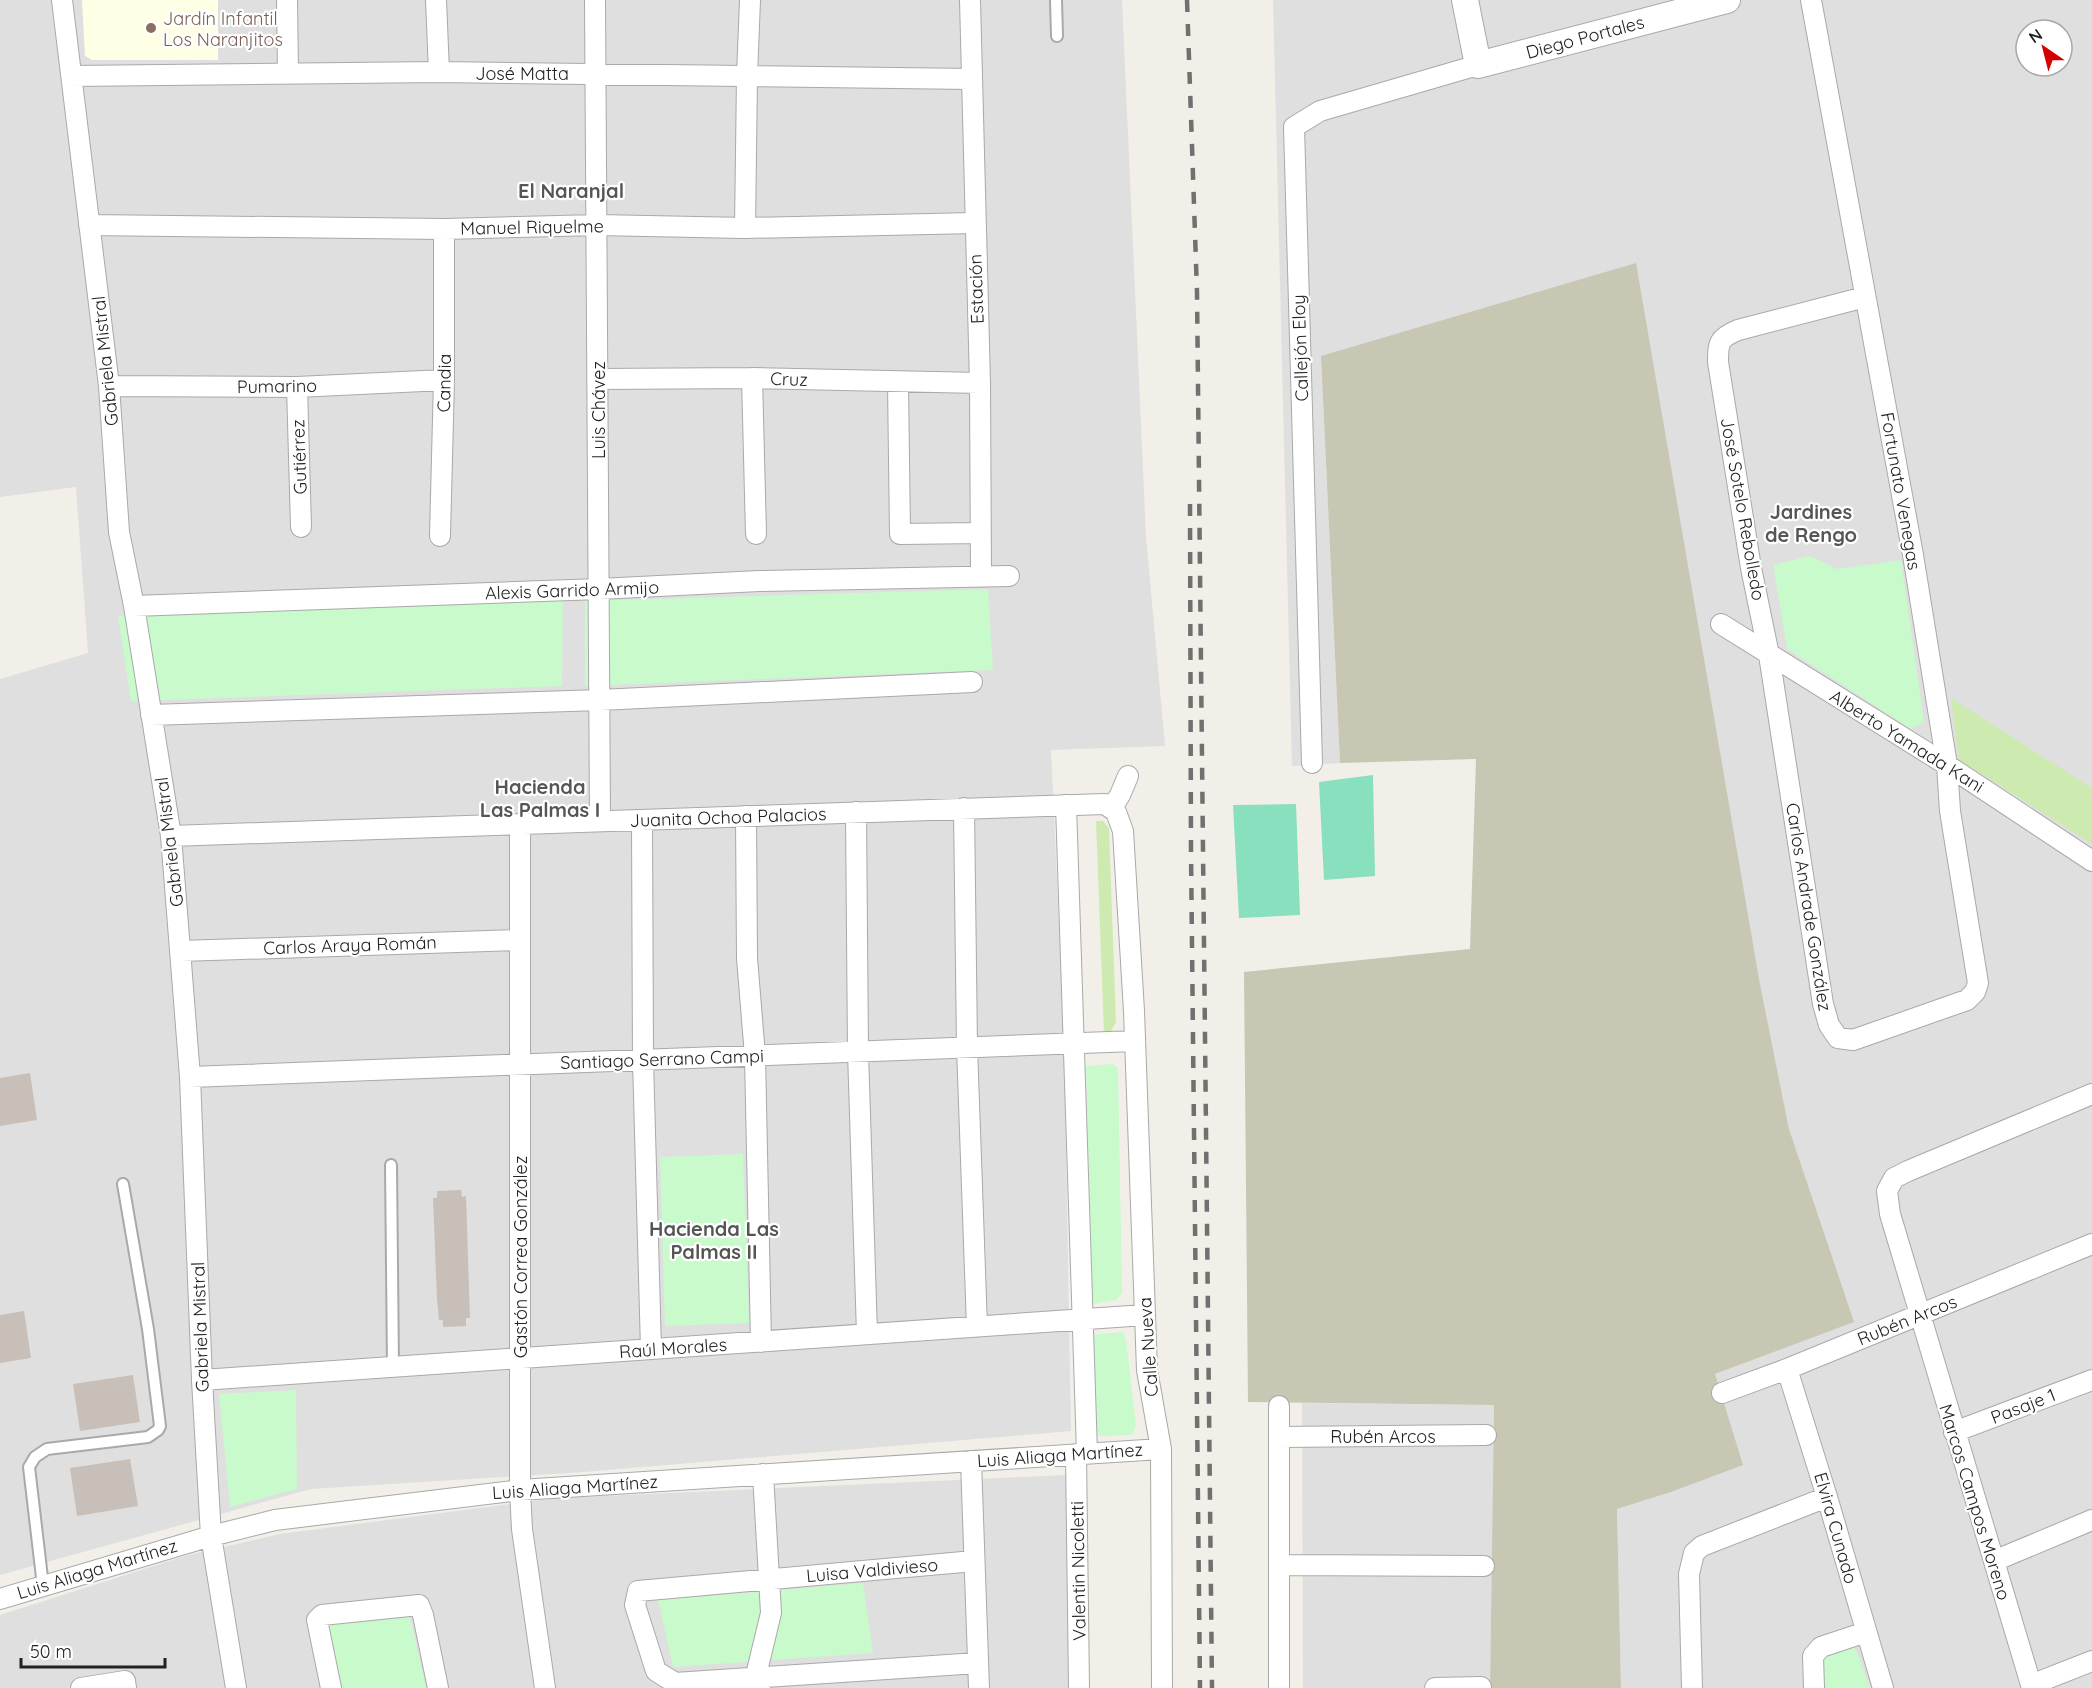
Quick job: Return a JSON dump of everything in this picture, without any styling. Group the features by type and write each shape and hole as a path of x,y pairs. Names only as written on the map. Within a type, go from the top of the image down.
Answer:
{"street":[{"name":"Gabriela Mistral","path":"62,0 109,386 119,532 134,606 171,836 190,1077 202,1380 211,1536 236,1688"},
{"path":"287,0 288,73"},
{"path":"436,0 439,72"},
{"name":"Luis Chávez","path":"595,0 600,820"},
{"path":"745,228 750,0"},
{"name":"Estación","path":"970,0 974,223 980,383 981,578"},
{"path":"1465,0 1478,65"},
{"name":"Diego Portales","path":"1478,65 1726,0"},
{"name":"Fortunato Venegas","path":"1811,0 1913,555 1947,765 1950,811 1978,983"},
{"name":"Callejón Eloy","path":"1312,763 1294,128 1320,111 1478,65"},
{"name":"José Matta","path":"72,76 439,72 972,79"},
{"name":"Manuel Riquelme","path":"89,225 444,229 598,225 745,228 974,223"},
{"name":"Candia","path":"440,536 444,380 444,229"},
{"name":"José Sotelo Rebolledo","path":"1769,655 1751,568 1718,362 1718,345 1725,336 1738,330 1865,297"},
{"path":"752,378 756,534"},
{"name":"Cruz","path":"598,379 752,378 980,383"},
{"name":"Pumarino","path":"109,386 297,387 444,380"},
{"path":"898,383 900,534 980,533"},
{"name":"Gutiérrez","path":"297,387 301,527"},
{"name":"Alexis Garrido Armijo","path":"134,606 759,581 1009,576"},
{"name":"Alberto Yamada Kani","path":"1721,624 1947,765 2092,861"},
{"name":"Carlos Andrade González","path":"1769,655 1822,1004 1829,1025 1838,1038 1853,1040 1967,1000 1975,992 1978,983"},
{"path":"151,715 600,700 972,682"},
{"path":"1108,806 1120,795 1128,776"},
{"name":"Valentin Nicoletti","path":"1066,805 1083,1320 1079,1688"},
{"name":"Juanita Ochoa Palacios","path":"171,836 964,808 1108,806"},
{"name":"Calle Nueva","path":"1108,806 1116,812 1123,831 1135,1041 1147,1370 1161,1449 1162,1688"},
{"path":"964,808 967,1047 977,1327"},
{"path":"856,812 858,1052 867,1334"},
{"path":"746,816 747,958 755,1056 761,1342"},
{"path":"642,820 643,1060 651,1349"},
{"name":"Gastón Correa González","path":"520,824 520,1490 522,1529 545,1688"},
{"name":"Carlos Araya Román","path":"181,951 520,940"},
{"name":"Santiago Serrano Campi","path":"190,1077 1135,1041"},
{"name":"Marcos Campos Moreno","path":"2032,1687 1919,1315 1890,1215 1887,1191 1894,1178 2092,1094"},
{"name":"Rubén Arcos","path":"1722,1393 1787,1369 2092,1244"},
{"name":"Raúl Morales","path":"202,1380 1145,1315"},
{"name":"Elvira Cunado","path":"1787,1369 1883,1688"},
{"name":"Pasaje 1","path":"1954,1432 2092,1380"},
{"path":"1279,1406 1280,1688"},
{"name":"Rubén Arcos","path":"1279,1437 1486,1436"},
{"name":"Luis Aliaga Martínez","path":"0,1599 211,1536 275,1520 520,1490 1161,1449"},
{"path":"971,1461 980,1688"},
{"path":"763,1474 771,1613 757,1671 759,1683 978,1663"},
{"path":"1692,1688 1689,1574 1694,1553 1702,1546 1827,1497"},
{"path":"1994,1561 2092,1520"},
{"name":"Luisa Valdivieso","path":"759,1683 675,1683 656,1671 635,1605 638,1591 974,1562"},
{"path":"1279,1565 1484,1566"},
{"path":"331,1688 317,1620 322,1615 419,1605 438,1688"},
{"path":"1814,1688 1813,1656 1821,1647 1866,1632"},
{"path":"2032,1687 2092,1661"},
{"path":"81,1688 126,1684"},
{"path":"1434,1688 1481,1687"}],"lane":[{"path":"1056,0 1057,36"},
{"path":"391,1165 393,1367"},
{"path":"43,1586 29,1467 35,1457 47,1449 148,1437 160,1426 148,1329 123,1184"}],"shaded area":[{"path":"0,0 1122,0 1146,537 1165,746 1051,750 1064,1034 1071,1431 584,1472 311,1489 0,1575 0,679 88,653 76,487 0,497"},
{"name":"Jardín Infantil Los Naranjitos","path":"82,0 218,0 218,60 92,60 85,56"},
{"path":"1273,0 2092,0 2092,1688 1621,1688 1617,1509 1671,1492 1715,1374 1853,1322 1789,1129 1759,979 1321,356 1340,763 1292,766"},
{"path":"1636,263 1759,979 1789,1129 1854,1322 1715,1374 1743,1465 1617,1509 1621,1688 1490,1688 1494,1405 1248,1402 1244,972 1470,949 1476,759 1340,763 1321,356"},
{"path":"1302,1403 1494,1405 1490,1688 1303,1688"},
{"path":"1067,1475 1071,1688 0,1688 0,1615 188,1555 280,1534 557,1498"}],"green space":[{"path":"1810,556 1837,569 1901,560 1924,722 1911,729 1787,649 1773,565"},
{"path":"988,589 993,670 585,686 585,601"},
{"path":"563,594 562,686 131,701 118,616"},
{"path":"1951,698 2092,788 2092,844 1959,760"},
{"path":"1373,775 1375,876 1324,880 1319,782"},
{"path":"1296,804 1300,915 1239,918 1233,805"},
{"path":"1096,821 1103,821 1109,828 1116,1022 1111,1031 1104,1034"},
{"path":"1113,1064 1118,1068 1122,1293 1116,1300 1092,1304 1086,1066"},
{"path":"743,1154 749,1323 665,1326 660,1157"},
{"path":"1123,1332 1126,1340 1136,1426 1132,1435 1100,1436 1094,1432 1091,1335"},
{"path":"296,1390 297,1489 230,1507 219,1394"},
{"path":"863,1583 873,1653 673,1667 658,1600"},
{"path":"405,1611 411,1621 426,1688 337,1688 326,1628 332,1617"},
{"path":"1853,1645 1870,1688 1822,1688 1820,1657"}],"building":[{"path":"30,1073 37,1120 0,1126 0,1078"},
{"path":"461,1190 462,1197 466,1196 470,1318 466,1318 466,1326 443,1327 443,1320 439,1320 437,1299 433,1198 437,1198 437,1191"},
{"path":"24,1311 31,1358 0,1363 0,1315"},
{"path":"133,1375 140,1422 80,1431 73,1384"},
{"path":"130,1459 138,1506 77,1516 70,1468"}],"railway":[{"path":"1187,0 1197,292 1212,1688"},
{"path":"1190,504 1191,852 1200,1688"}],"place":[{"name":"Jardín Infantil Los Naranjitos","path":"151,28"}],"district":[{"name":"El Naranjal","path":"571,190"},
{"name":"Jardines de Rengo","path":"1811,522"},
{"name":"Hacienda Las Palmas I","path":"540,798"},
{"name":"Hacienda Las Palmas II","path":"714,1240"}]}
